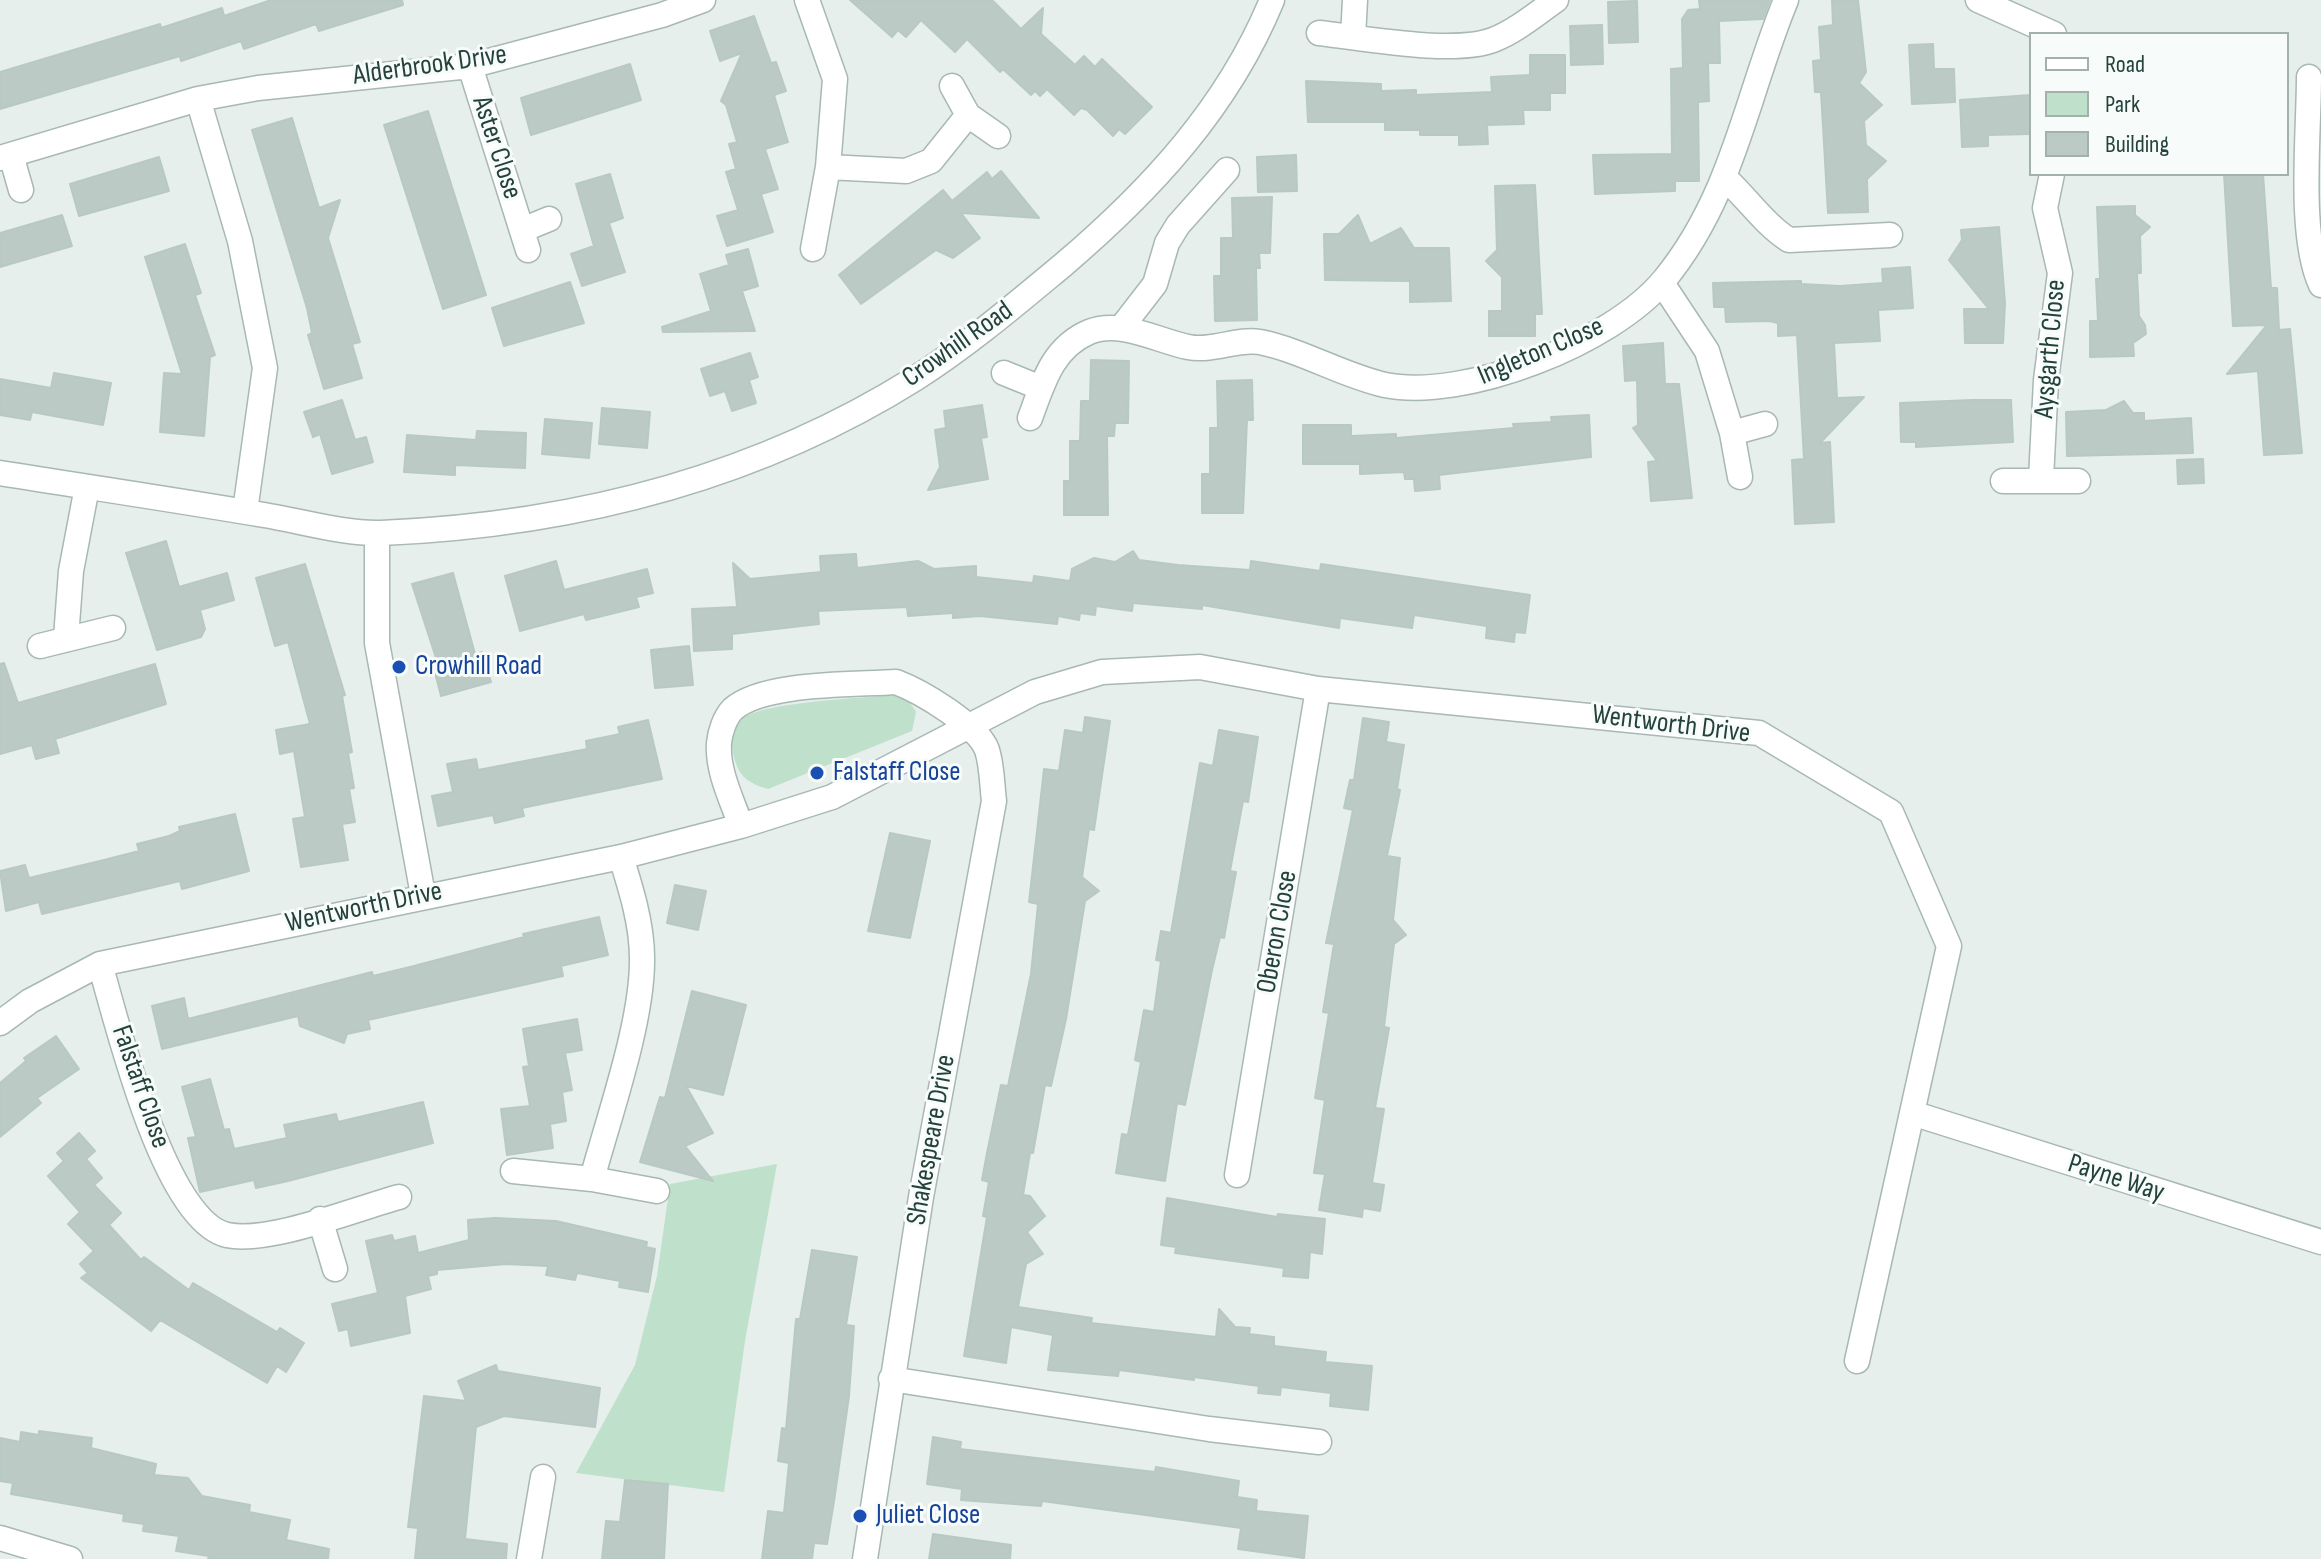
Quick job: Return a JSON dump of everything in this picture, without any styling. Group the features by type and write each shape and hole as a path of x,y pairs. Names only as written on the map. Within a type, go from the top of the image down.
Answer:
{"street":[{"name":"Alderbrook Drive","path":"21,190 5,157 198,99 258,88 470,66 662,15 703,0"},
{"path":"807,0 835,79 828,167 813,249"},
{"name":"Crowhill Road","path":"0,473 377,533 503,521 612,505 696,481 788,448 917,378 1009,311 1136,198 1220,102 1255,40 1272,0"},
{"path":"1353,37 1355,0"},
{"path":"1319,33 1456,47 1490,41 1515,29 1556,0"},
{"name":"Ingleton Close","path":"1030,418 1050,365 1069,343 1092,330 1121,328 1193,348 1256,341 1295,351 1341,372 1385,385 1425,390 1465,385 1510,372 1609,325 1662,283 1694,238 1724,177 1786,0"},
{"path":"1978,0 2050,32"},
{"name":"Aster Close","path":"470,66 525,240 549,219"},
{"path":"2306,78 2309,231 2313,269 2321,285"},
{"path":"952,86 968,115 998,136"},
{"path":"198,99 240,241 265,368 245,511"},
{"path":"828,167 906,171 931,161 968,115"},
{"path":"1121,328 1155,284 1167,243 1178,225 1227,170"},
{"name":"Aysgarth Close","path":"2041,479 2046,380 2060,273 2045,208 2052,176"},
{"path":"1724,177 1757,207 1776,232 1789,240 1890,235"},
{"path":"1662,283 1694,327 1707,351 1732,433 1740,477"},
{"path":"1004,373 1041,388"},
{"path":"1732,433 1765,424"},
{"path":"2003,481 2078,481"},
{"path":"66,638 71,571 87,487"},
{"path":"377,533 377,643 423,895"},
{"path":"40,646 113,628"},
{"name":"Wentworth Drive","path":"0,1023 30,1001 100,964 423,895 621,857 741,826 832,797 1035,692 1102,672 1200,667 1318,689 1759,733 1891,812 1949,946 1857,1361"},
{"path":"741,826 721,769 719,745 723,725 733,709 763,693 896,682 913,689 970,727"},
{"name":"Oberon Close","path":"1237,1175 1318,689"},
{"name":"Shakespeare Drive","path":"865,1559 891,1379 994,801 987,748 970,727"},
{"path":"592,1179 640,994 641,943 635,902 621,857"},
{"name":"Falstaff Close","path":"100,964 155,1142 192,1211 225,1235 263,1236 399,1197"},
{"name":"Payne Way","path":"1912,1113 2321,1242"},
{"path":"513,1171 592,1179 657,1191"},
{"path":"320,1219 335,1269"},
{"path":"891,1379 1209,1429 1319,1442"},
{"path":"529,1559 543,1477"},
{"path":"0,1538 70,1559"}],"green space":[{"path":"893,695 909,701 916,712 912,731 768,789 749,781 738,767 732,749 733,735 739,722 753,713 790,705"},
{"path":"777,1164 745,1341 724,1492 576,1473 635,1365 657,1276 670,1184"}],"building":[{"path":"271,0 402,0 403,5 319,31 316,24 244,49 241,41 181,61 180,56 0,109 0,72 160,24 161,28 222,8 224,16"},
{"path":"850,0 992,0 1021,29 1043,8 1041,34 1075,65 1084,56 1095,67 1102,59 1152,107 1125,134 1119,129 1113,136 1087,110 1081,108 1074,115 1047,89 1040,96 1035,91 1031,95 1003,69 1000,72 967,39 955,52 921,20 906,37 898,30 892,37"},
{"path":"1699,0 1770,0 1763,19 1719,21 1720,63 1708,63 1709,101 1698,102 1699,181 1675,181 1675,191 1595,194 1593,155 1672,154 1671,69 1683,68 1682,19 1688,10 1700,9"},
{"path":"1832,0 1858,0 1866,72 1859,83 1882,105 1864,121 1866,145 1886,161 1867,179 1868,212 1828,213 1821,92 1815,92 1813,61 1821,60 1819,27 1833,25"},
{"path":"1637,1 1638,42 1609,43 1608,2"},
{"path":"754,16 771,63 776,62 786,91 774,95 788,142 765,149 778,189 761,194 773,232 727,246 717,216 738,210 726,172 736,169 729,144 737,142 726,105 721,101 742,53 720,61 710,31"},
{"path":"1602,25 1603,64 1571,65 1570,26"},
{"path":"1933,44 1934,69 1954,69 1955,102 1912,104 1909,45"},
{"path":"1530,55 1565,55 1565,93 1550,93 1550,110 1523,110 1524,124 1487,125 1488,144 1459,145 1459,135 1420,135 1420,130 1385,130 1385,122 1308,122 1306,81 1381,84 1381,91 1416,90 1416,95 1492,92 1491,77 1530,75"},
{"path":"630,64 641,100 531,135 521,98"},
{"path":"2029,95 2029,134 1988,135 1988,146 1962,147 1960,100"},
{"path":"428,111 486,295 443,309 384,125"},
{"path":"292,118 319,208 340,200 328,238 360,342 352,344 362,378 324,389 308,335 312,333 307,308 252,130"},
{"path":"1296,155 1297,191 1258,192 1257,157"},
{"path":"159,157 169,191 79,216 70,184"},
{"path":"1001,171 1039,218 961,213 980,238 953,258 936,250 861,304 839,275 943,190 952,201 987,172 992,179"},
{"path":"610,174 623,218 609,223 625,272 582,286 571,254 594,246 576,184"},
{"path":"2224,176 2263,176 2271,288 2277,288 2279,330 2290,329 2302,453 2264,455 2258,371 2227,374 2267,325 2233,326"},
{"path":"1535,185 1542,314 1535,314 1535,336 1489,336 1489,311 1502,311 1502,277 1486,261 1497,250 1495,186"},
{"path":"1272,197 1270,253 1259,253 1260,268 1256,268 1257,320 1215,321 1214,276 1221,276 1221,238 1233,238 1232,198"},
{"path":"2135,206 2135,215 2150,227 2140,236 2141,273 2137,273 2139,316 2146,334 2133,343 2134,356 2090,357 2090,321 2098,321 2096,279 2100,279 2097,207"},
{"path":"62,215 72,246 0,267 0,233"},
{"path":"1358,215 1370,244 1401,228 1414,248 1449,248 1451,301 1410,302 1410,281 1325,280 1324,234 1339,234"},
{"path":"1999,227 2005,303 2003,343 1965,343 1964,309 1989,309 1949,260 1962,240 1961,230"},
{"path":"185,244 201,293 195,295 215,355 210,357 204,436 160,432 164,373 182,374 145,257"},
{"path":"748,249 758,286 742,291 755,331 663,332 662,327 711,311 700,274 729,265 726,255"},
{"path":"1910,267 1913,308 1878,310 1880,341 1834,343 1837,398 1864,397 1820,443 1830,442 1834,522 1795,524 1792,460 1804,459 1797,335 1778,336 1778,323 1769,321 1726,322 1725,307 1714,307 1713,283 1801,281 1801,284 1840,286 1883,283 1882,269"},
{"path":"570,282 584,323 504,346 492,308"},
{"path":"1663,343 1665,384 1679,384 1692,498 1651,501 1648,462 1657,461 1633,428 1638,425 1637,380 1625,381 1623,346"},
{"path":"750,353 758,377 749,380 756,403 732,411 725,391 710,396 701,369"},
{"path":"1091,360 1129,361 1128,423 1115,423 1114,436 1107,436 1108,515 1064,515 1064,481 1070,481 1070,441 1080,441 1081,401 1090,401"},
{"path":"54,373 111,383 103,425 32,412 30,420 0,415 0,379 51,388"},
{"path":"1252,380 1253,420 1247,420 1243,513 1202,513 1202,474 1210,474 1210,428 1218,428 1217,381"},
{"path":"342,400 355,440 366,437 373,462 332,474 320,434 313,437 304,412"},
{"path":"2011,400 2013,442 1916,447 1916,442 1901,442 1900,403"},
{"path":"2124,401 2133,413 2144,413 2144,421 2191,418 2193,453 2067,456 2066,412 2106,410"},
{"path":"982,405 987,437 981,438 988,479 928,490 940,467 935,430 946,428 944,411"},
{"path":"602,408 650,412 647,448 599,444"},
{"path":"1589,415 1591,457 1439,475 1440,489 1415,491 1414,479 1405,479 1404,472 1360,474 1360,464 1303,464 1303,425 1351,425 1351,436 1396,434 1396,438 1514,428 1513,424 1552,422 1551,417"},
{"path":"545,419 592,423 589,458 542,454"},
{"path":"477,431 526,433 525,468 455,465 455,475 404,472 407,435 476,440"},
{"path":"2203,459 2204,483 2178,484 2177,460"},
{"path":"166,541 179,587 227,573 234,600 200,610 205,629 201,637 157,650 126,553"},
{"path":"1133,551 1139,560 1178,565 1250,570 1251,561 1320,571 1321,564 1530,595 1525,633 1515,632 1514,642 1486,638 1487,626 1414,615 1412,628 1340,618 1339,628 1202,605 1202,609 1133,603 1132,611 1096,606 1095,615 1080,613 1079,620 1058,616 1057,624 980,616 953,618 953,613 908,616 907,607 818,611 819,624 732,634 732,649 694,651 692,609 737,607 733,563 750,579 821,572 820,556 856,554 857,568 918,561 934,569 976,566 976,577 1033,583 1034,576 1070,581 1072,569 1094,558 1115,562"},
{"path":"556,561 564,590 647,569 653,593 636,597 639,607 586,620 584,614 520,631 505,576"},
{"path":"305,564 345,695 342,696 352,752 348,753 354,788 349,789 355,822 342,824 348,860 301,867 293,819 305,817 294,751 280,754 276,730 310,724 288,642 275,646 256,578"},
{"path":"453,573 475,654 482,652 491,682 441,696 433,665 438,664 412,584"},
{"path":"689,646 693,685 655,688 651,650"},
{"path":"4,663 18,703 155,664 166,704 55,739 59,753 36,759 32,745 0,754 0,664"},
{"path":"1085,717 1110,721 1094,830 1089,829 1082,877 1099,891 1085,901 1066,1019 1051,1086 1045,1085 1033,1153 1030,1153 1023,1195 1030,1196 1045,1216 1027,1232 1043,1254 1026,1264 1018,1307 1092,1318 1091,1323 1216,1337 1219,1309 1235,1327 1250,1328 1249,1334 1274,1337 1274,1346 1326,1352 1325,1362 1372,1366 1368,1410 1330,1406 1331,1393 1281,1387 1280,1395 1258,1393 1259,1386 1194,1377 1194,1380 1119,1370 1118,1376 1048,1370 1053,1335 1011,1327 1006,1363 964,1356 987,1217 983,1216 989,1182 982,1180 1001,1085 1008,1086 1031,974 1038,904 1029,902 1044,769 1059,771 1065,730 1083,733"},
{"path":"1363,718 1389,722 1386,742 1404,745 1397,789 1400,790 1387,856 1400,858 1393,920 1406,935 1394,944 1384,1027 1389,1028 1375,1108 1384,1109 1372,1183 1384,1185 1380,1211 1363,1208 1362,1217 1319,1210 1325,1174 1314,1173 1325,1100 1315,1098 1329,1013 1323,1012 1334,944 1326,943 1353,810 1344,808 1350,780 1354,780"},
{"path":"648,720 662,779 522,808 524,816 495,823 493,815 438,826 432,796 453,792 447,764 476,759 478,770 587,749 586,741 620,734 618,727"},
{"path":"1219,730 1258,737 1248,802 1243,801 1230,871 1236,872 1224,938 1220,937 1212,970 1185,1105 1177,1103 1165,1181 1116,1173 1122,1134 1128,1135 1141,1062 1135,1060 1144,1010 1154,1012 1161,961 1156,960 1161,931 1171,933 1200,763 1213,766"},
{"path":"235,814 249,871 182,889 180,881 42,914 39,902 6,911 0,871 25,865 29,878 104,860 139,851 137,844 169,836 180,831 179,827"},
{"path":"890,833 930,841 910,938 868,931"},
{"path":"675,885 706,891 698,930 667,923"},
{"path":"599,917 608,955 561,966 563,976 368,1020 370,1029 347,1034 344,1043 300,1026 298,1016 162,1049 152,1006 184,998 188,1019 372,972 373,976 414,966 524,937 523,934"},
{"path":"692,991 746,1005 723,1095 686,1086 713,1133 685,1146 713,1181 640,1162 660,1097 665,1098"},
{"path":"577,1019 582,1050 565,1053 572,1090 562,1092 566,1121 550,1124 553,1148 507,1155 501,1109 530,1106 523,1067 529,1066 523,1029"},
{"path":"56,1036 79,1069 37,1098 41,1103 0,1137 0,1083 26,1061 24,1058"},
{"path":"210,1079 224,1130 229,1129 234,1149 287,1138 284,1125 336,1114 338,1122 423,1102 433,1143 256,1188 254,1180 200,1192 188,1138 196,1137 182,1087"},
{"path":"79,1133 95,1151 86,1159 102,1178 94,1185 121,1213 109,1225 141,1260 144,1257 189,1290 193,1283 277,1332 280,1328 304,1343 286,1372 277,1366 267,1383 160,1320 151,1331 81,1278 88,1273 80,1264 94,1251 68,1224 80,1212 48,1176 64,1161 57,1153"},
{"path":"1167,1198 1277,1217 1278,1214 1325,1219 1322,1254 1310,1252 1308,1278 1283,1276 1284,1268 1175,1253 1176,1247 1161,1245"},
{"path":"468,1220 556,1221 647,1242 646,1247 655,1249 648,1292 619,1287 620,1281 577,1273 575,1280 546,1275 548,1266 506,1264 437,1270 437,1274 428,1276 431,1289 405,1296 410,1333 351,1346 348,1329 339,1331 332,1304 378,1293 366,1241 392,1235 394,1241 415,1236 418,1253 469,1240"},
{"path":"812,1250 857,1257 846,1325 854,1326 849,1396 834,1501 827,1544 814,1543 812,1559 762,1559 768,1511 784,1513 789,1463 778,1461 782,1428 786,1429 796,1319 800,1319"},
{"path":"496,1365 498,1371 600,1388 595,1427 504,1416 476,1427 465,1539 507,1544 506,1559 415,1559 418,1528 408,1527 424,1396 466,1401 458,1381"},
{"path":"39,1431 92,1438 91,1448 156,1464 154,1475 188,1478 202,1496 250,1505 249,1512 290,1520 286,1540 329,1549 328,1559 208,1559 209,1556 176,1551 179,1536 143,1531 144,1524 123,1521 124,1514 11,1494 13,1483 0,1481 0,1438 20,1442 21,1432 39,1435"},
{"path":"933,1437 961,1442 960,1449 1155,1472 1156,1467 1239,1481 1237,1497 1257,1500 1256,1511 1308,1516 1304,1558 1238,1549 1241,1528 1042,1501 1041,1506 961,1500 962,1489 927,1484"},
{"path":"625,1480 668,1484 664,1559 602,1559 606,1521 620,1522"},
{"path":"933,1534 1011,1545 1010,1559 929,1559"}],"place":[{"name":"Crowhill Road","path":"399,667"},
{"name":"Falstaff Close","path":"817,773"},
{"name":"Juliet Close","path":"860,1516"}]}
